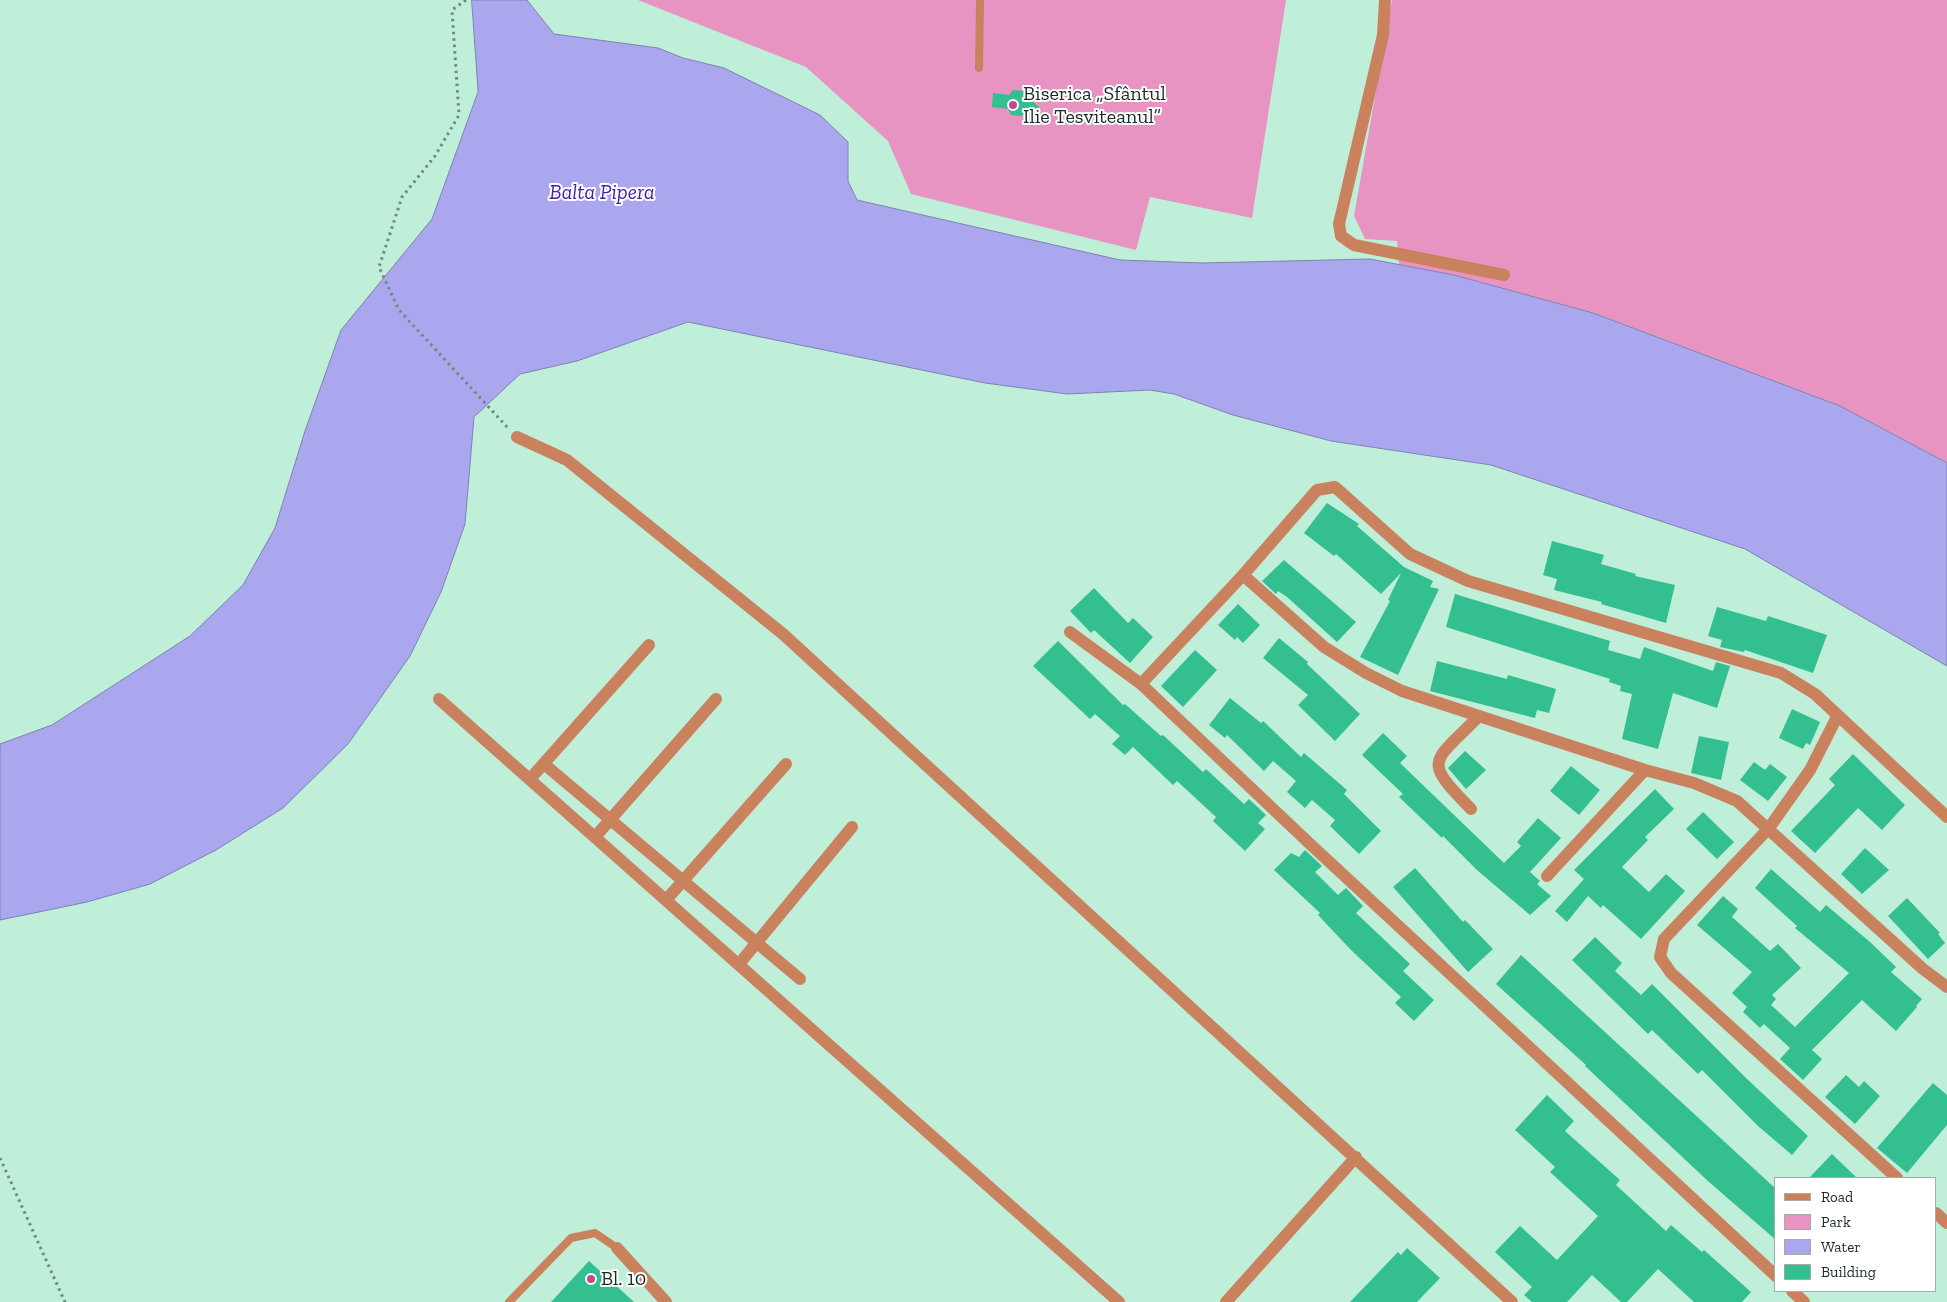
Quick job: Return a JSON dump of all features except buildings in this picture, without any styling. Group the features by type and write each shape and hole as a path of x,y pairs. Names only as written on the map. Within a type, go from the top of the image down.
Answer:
{"street":[{"path":"1386,0 1383,35 1339,224 1341,236 1354,245 1504,275"},
{"path":"516,437 567,460 783,634 1356,1157 1512,1302"},
{"path":"1141,684 1243,575 1317,490 1336,487 1410,554 1468,581 1781,673 1815,694 1947,817"},
{"path":"1243,575 1324,647 1366,673 1402,691 1645,770 1694,783 1737,801 1923,969 1947,987"},
{"path":"1070,632 1141,684 1309,843 1774,1274"},
{"path":"530,779 649,645"},
{"path":"439,699 1119,1302"},
{"path":"595,837 716,699"},
{"path":"1838,715 1810,770 1769,828 1664,939 1660,957 1672,973 1896,1177"},
{"path":"1471,810 1443,781 1437,768 1440,756 1478,717"},
{"path":"544,764 800,979"},
{"path":"666,900 786,764"},
{"path":"1546,876 1645,770"},
{"path":"739,964 852,827"},
{"path":"1226,1302 1356,1157"},
{"path":"1937,1214 1947,1223"},
{"path":"618,1248 661,1300"},
{"path":"1793,1292 1804,1302"}],"lane":[{"path":"978,68 980,0"},
{"path":"509,1302 571,1238 595,1233 618,1248"}],"path":[{"path":"466,0 452,10 459,115 435,156 402,197 379,267 399,310 438,350 477,396 516,437"},
{"path":"0,1158 65,1302"}],"green space":[{"path":"638,0 1286,0 1252,218 1150,197 1136,250 911,194 888,141 806,67"},
{"path":"1392,0 1947,0 1947,463 1840,406 1593,313 1454,275 1399,265 1397,241 1365,239 1354,216"}],"water":[{"name":"Balta Pipera","path":"472,0 527,0 554,34 658,48 683,58 724,68 820,115 848,142 848,181 857,200 1120,260 1202,263 1370,259 1454,275 1593,313 1840,406 1947,463 1947,666 1745,549 1491,465 1331,441 1233,415 1174,394 1150,390 1067,394 985,383 688,322 577,361 520,374 474,417 465,524 441,592 410,656 348,744 283,808 216,850 150,884 87,902 0,920 0,744 52,725 190,636 243,585 275,528 305,431 341,330 432,219 478,92"}],"place":[{"name":"Biserica „Sfântul Ilie Tesviteanul”","path":"1013,105"},
{"name":"Bl. 10","path":"591,1279"}]}
